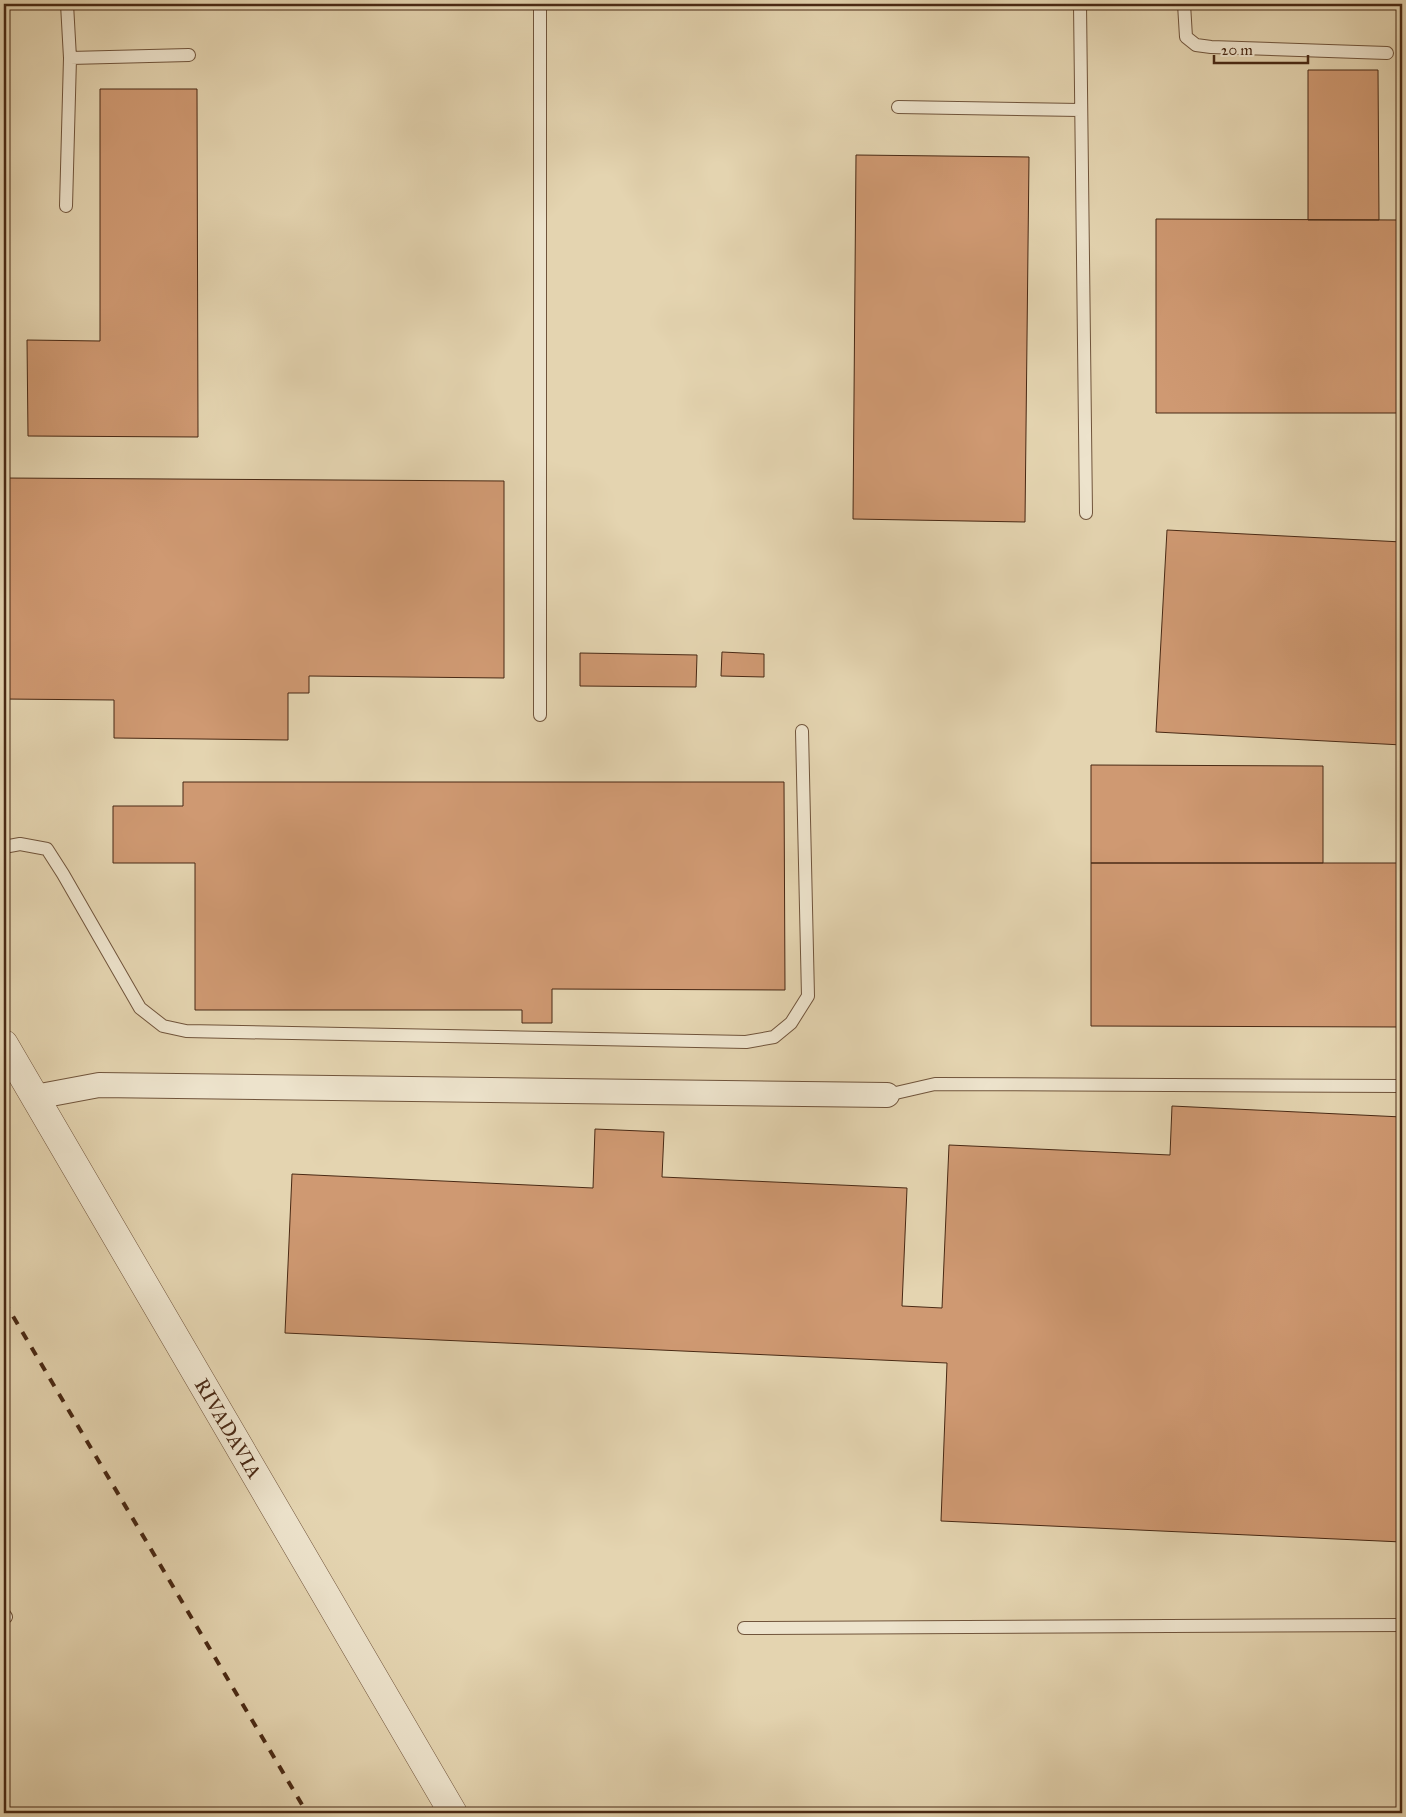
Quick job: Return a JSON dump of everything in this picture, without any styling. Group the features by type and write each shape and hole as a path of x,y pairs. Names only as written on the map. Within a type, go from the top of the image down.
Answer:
{"street":[{"name":"RIVADAVIA","path":"4,1044 453,1813"},
{"path":"35,1097 99,1085 887,1095"}],"lane":[{"path":"66,206 70,58 67,4"},
{"path":"540,4 540,714"},
{"path":"1080,4 1086,513"},
{"path":"1184,4 1186,38 1196,45 1387,52"},
{"path":"70,58 189,55"},
{"path":"898,107 1080,110"},
{"path":"4,847 20,844 46,849 63,874 140,1008 163,1026 186,1031 746,1042 774,1037 791,1023 808,996 802,731"},
{"path":"887,1095 935,1084 1402,1086"},
{"path":"744,1628 1402,1625"}],"building":[{"path":"1308,70 1378,70 1379,220 1308,220"},
{"path":"100,89 197,89 198,437 28,436 27,340 100,341"},
{"path":"856,155 1029,157 1025,522 853,519"},
{"path":"1156,219 1402,220 1402,413 1156,413"},
{"path":"4,478 504,481 504,678 309,676 309,693 288,693 288,740 114,738 114,700 4,699"},
{"path":"1167,530 1402,542 1402,745 1156,732"},
{"path":"722,652 764,654 764,677 721,676"},
{"path":"580,653 697,655 696,687 580,686"},
{"path":"1091,765 1323,766 1323,863 1091,863"},
{"path":"183,782 784,782 785,990 552,989 552,1023 522,1023 522,1010 195,1010 195,863 113,863 113,806 183,806"},
{"path":"1091,863 1402,863 1402,1027 1091,1026"},
{"path":"1172,1106 1402,1117 1402,1542 941,1521 947,1363 285,1333 292,1174 593,1188 595,1129 664,1132 662,1177 907,1188 902,1306 942,1308 949,1145 1170,1155"}],"railway":[{"path":"4,1301 307,1813"}]}
